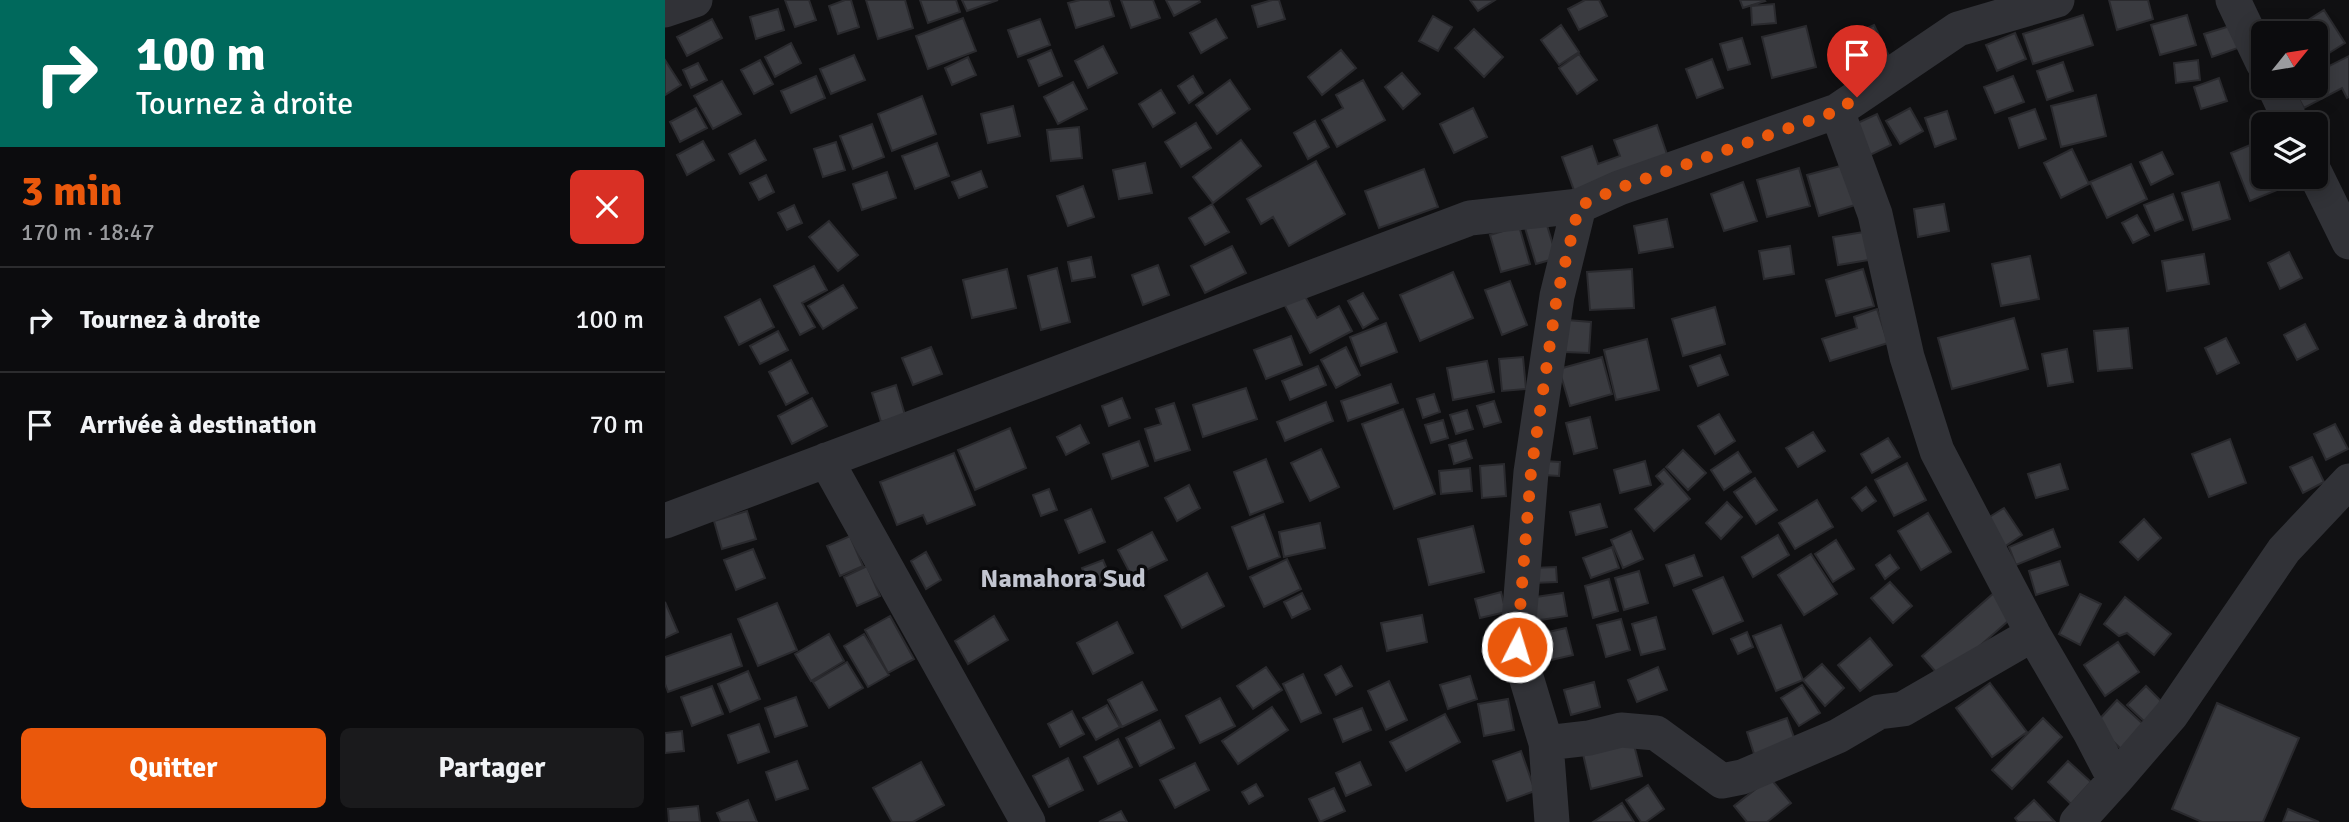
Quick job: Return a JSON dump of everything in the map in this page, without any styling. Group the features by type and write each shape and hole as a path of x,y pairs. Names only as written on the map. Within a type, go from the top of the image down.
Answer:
{"street":[{"path":"665,10 695,0"},
{"path":"665,521 1470,218 1579,206 1619,188 1837,111 1958,29 2057,0"},
{"path":"2233,0 2251,38"},
{"path":"1837,111 1875,214 1907,357 1937,451 2033,634 2115,780"},
{"path":"2323,189 2349,242"},
{"path":"1552,822 1546,743 1517,647 1531,472 1557,296 1579,206"},
{"path":"826,460 1028,822"},
{"path":"2077,822 2171,715 2284,550 2349,481"},
{"path":"1546,743 1588,738 1621,730 1656,733 1722,781 1742,777 1837,736 1879,712 1903,709 2033,634"}],"building":[{"path":"785,0 809,0 816,20 795,27"},
{"path":"851,0 859,27 838,34 829,6"},
{"path":"866,0 905,0 913,28 878,39"},
{"path":"920,0 956,0 960,12 928,23"},
{"path":"962,0 998,0 967,11"},
{"path":"1080,0 1109,0 1114,16 1076,28 1068,3"},
{"path":"1121,0 1153,0 1160,18 1131,28"},
{"path":"1166,0 1199,0 1200,2 1174,16"},
{"path":"1279,0 1285,19 1258,27 1252,6"},
{"path":"1470,0 1495,0 1478,11"},
{"path":"1585,0 1599,0 1607,16 1579,30 1568,9"},
{"path":"1740,0 1764,0 1765,1 1743,8"},
{"path":"2109,0 2148,0 2153,19 2117,30"},
{"path":"1774,4 1776,23 1752,25 1751,6"},
{"path":"778,9 784,30 756,39 750,17"},
{"path":"2324,10 2345,43 2328,54 2328,21 2307,21"},
{"path":"2083,15 2093,45 2033,64 2023,34"},
{"path":"2187,15 2196,45 2160,55 2151,25"},
{"path":"1433,16 1452,27 1438,51 1419,41"},
{"path":"963,18 976,51 928,69 916,36"},
{"path":"712,19 722,38 687,56 677,37"},
{"path":"1040,19 1050,45 1018,57 1008,30"},
{"path":"1216,19 1227,38 1201,53 1190,33"},
{"path":"1561,25 1579,52 1559,65 1541,40"},
{"path":"1874,25 1891,60 1862,73 1867,84 1851,91 1830,45"},
{"path":"1806,26 1816,67 1772,78 1762,37"},
{"path":"2230,26 2238,48 2212,57 2204,34"},
{"path":"1474,29 1503,57 1484,77 1455,48"},
{"path":"2015,33 2026,59 1997,71 1986,45"},
{"path":"1742,38 1750,64 1728,70 1720,44"},
{"path":"791,43 801,63 775,77 765,57"},
{"path":"1103,46 1117,73 1088,88 1075,61"},
{"path":"1051,50 1062,76 1039,86 1028,60"},
{"path":"1341,50 1356,68 1322,95 1308,77"},
{"path":"1579,54 1597,80 1577,94 1559,68"},
{"path":"854,55 865,80 831,94 820,69"},
{"path":"2349,56 2349,97 2347,98 2342,88 2328,95 2328,66"},
{"path":"968,57 976,75 952,85 945,68"},
{"path":"1712,59 1723,88 1697,98 1686,69"},
{"path":"665,60 681,85 665,95"},
{"path":"760,60 773,84 754,94 741,70"},
{"path":"2198,60 2200,80 2176,83 2174,63"},
{"path":"2063,62 2073,91 2047,100 2037,71"},
{"path":"698,63 707,80 691,88 683,70"},
{"path":"1402,73 1420,94 1403,109 1385,87"},
{"path":"816,76 825,98 791,113 781,91"},
{"path":"1193,76 1203,93 1189,103 1178,86"},
{"path":"2013,76 2024,102 1995,113 1984,87"},
{"path":"2219,78 2227,101 2201,109 2194,87"},
{"path":"1230,80 1250,109 1217,134 1196,105"},
{"path":"1363,80 1385,120 1337,147 1322,120 1343,108 1336,95"},
{"path":"722,81 741,114 713,129 694,96"},
{"path":"1073,82 1087,109 1058,124 1044,97"},
{"path":"1161,90 1175,113 1153,127 1139,104"},
{"path":"2096,95 2106,136 2061,147 2051,106"},
{"path":"922,96 936,134 892,151 878,114"},
{"path":"2299,98 2323,98 2304,108"},
{"path":"1013,106 1020,136 988,143 981,114"},
{"path":"696,108 707,128 680,142 670,122"},
{"path":"1473,108 1487,137 1454,153 1440,124"},
{"path":"1910,108 1923,131 1900,144 1886,121"},
{"path":"2035,109 2046,139 2019,148 2009,118"},
{"path":"1947,111 1956,139 1935,147 1925,118"},
{"path":"1877,114 1891,145 1866,157 1851,126"},
{"path":"1315,121 1329,147 1308,159 1294,133"},
{"path":"1196,123 1211,148 1181,167 1165,142"},
{"path":"872,124 884,157 853,169 840,136"},
{"path":"1657,125 1670,163 1576,196 1562,157 1592,146 1598,164 1620,156 1614,140"},
{"path":"1079,127 1082,158 1051,161 1047,130"},
{"path":"755,140 766,160 740,174 729,154"},
{"path":"1241,140 1261,166 1213,203 1193,177"},
{"path":"703,141 714,160 687,175 677,155"},
{"path":"836,142 845,170 823,177 814,149"},
{"path":"937,143 949,176 915,189 902,156"},
{"path":"2251,145 2251,189 2280,189 2250,201 2231,153"},
{"path":"2072,149 2089,184 2061,198 2044,163"},
{"path":"2162,152 2173,174 2151,185 2140,162"},
{"path":"1316,161 1345,214 1289,246 1273,217 1261,224 1247,199"},
{"path":"1145,163 1152,193 1119,199 1113,170"},
{"path":"2131,164 2147,199 2107,218 2090,182"},
{"path":"1844,165 1855,205 1819,216 1807,175"},
{"path":"1799,168 1810,206 1767,217 1757,180"},
{"path":"1424,169 1438,207 1379,228 1365,191"},
{"path":"981,171 987,187 959,198 952,182"},
{"path":"887,172 896,198 862,210 853,184"},
{"path":"766,175 774,192 759,200 750,183"},
{"path":"1743,182 1757,221 1724,231 1711,194"},
{"path":"2219,182 2230,219 2193,230 2182,193"},
{"path":"1083,186 1094,217 1068,226 1057,196"},
{"path":"2173,194 2183,220 2155,231 2144,205"},
{"path":"1212,204 1229,232 1205,245 1189,218"},
{"path":"1944,204 1949,231 1918,237 1914,209"},
{"path":"794,205 802,223 787,230 778,213"},
{"path":"2137,215 2149,235 2133,243 2122,223"},
{"path":"1667,219 1673,247 1639,253 1634,226"},
{"path":"829,221 858,255 838,271 809,237"},
{"path":"1546,222 1557,258 1536,264 1525,228"},
{"path":"1519,226 1530,264 1501,272 1490,235"},
{"path":"1864,232 1869,260 1838,265 1833,237"},
{"path":"1232,246 1246,273 1205,293 1191,266"},
{"path":"1790,246 1794,274 1764,279 1759,251"},
{"path":"2289,252 2302,278 2280,289 2268,263"},
{"path":"2204,254 2209,284 2167,291 2162,261"},
{"path":"2030,256 2039,299 2001,306 1992,264"},
{"path":"1091,257 1095,277 1072,281 1068,262"},
{"path":"1158,265 1169,295 1143,305 1132,275"},
{"path":"814,266 827,290 802,303 815,327 800,335 774,286"},
{"path":"1057,268 1070,322 1041,330 1028,276"},
{"path":"1007,269 1016,308 972,318 963,280"},
{"path":"1632,269 1634,308 1590,310 1587,272"},
{"path":"1863,269 1874,306 1836,316 1826,280"},
{"path":"1453,272 1473,318 1420,341 1400,295"},
{"path":"1510,281 1527,325 1502,335 1485,290"},
{"path":"843,285 857,308 823,329 808,306"},
{"path":"1302,291 1317,318 1339,306 1352,331 1310,353 1283,302"},
{"path":"1363,293 1378,319 1363,328 1348,301"},
{"path":"760,299 774,327 739,345 725,317"},
{"path":"1715,307 1725,344 1683,356 1672,319"},
{"path":"1877,309 1888,343 1830,361 1822,339 1857,328 1854,317"},
{"path":"2014,318 2028,369 1952,389 1938,338"},
{"path":"1567,320 1591,322 1589,353 1565,352"},
{"path":"1386,323 1397,352 1361,366 1350,337"},
{"path":"2305,324 2318,349 2297,360 2284,335"},
{"path":"2128,328 2132,368 2098,371 2094,331"},
{"path":"778,331 788,350 760,364 750,346"},
{"path":"1291,336 1302,365 1266,379 1254,350"},
{"path":"2226,338 2239,363 2217,374 2205,348"},
{"path":"1647,339 1659,390 1616,400 1604,350"},
{"path":"931,347 942,374 913,385 902,358"},
{"path":"1346,347 1360,375 1336,388 1321,360"},
{"path":"2067,349 2073,382 2048,386 2042,354"},
{"path":"1720,355 1728,375 1698,386 1690,366"},
{"path":"1523,357 1526,389 1502,391 1499,359"},
{"path":"1602,357 1612,394 1570,406 1559,369"},
{"path":"791,360 808,393 786,405 769,372"},
{"path":"1487,361 1494,392 1453,400 1447,368"},
{"path":"1318,366 1326,385 1290,400 1282,381"},
{"path":"1391,384 1398,403 1348,421 1341,401"},
{"path":"896,385 905,415 881,422 872,393"},
{"path":"1246,388 1257,419 1203,437 1193,405"},
{"path":"1434,394 1440,412 1423,418 1417,399"},
{"path":"812,398 827,426 792,444 778,416"},
{"path":"1122,398 1130,418 1109,426 1102,406"},
{"path":"1494,401 1501,422 1484,427 1477,406"},
{"path":"1326,402 1333,421 1285,441 1277,422"},
{"path":"1174,403 1190,450 1155,461 1145,429 1161,424 1156,409"},
{"path":"1403,409 1435,494 1394,509 1362,424"},
{"path":"1467,410 1473,429 1456,434 1450,415"},
{"path":"1719,414 1735,441 1715,454 1698,426"},
{"path":"1590,417 1597,448 1574,454 1566,423"},
{"path":"1443,420 1448,438 1431,443 1425,425"},
{"path":"2335,424 2348,449 2326,460 2314,434"},
{"path":"1080,425 1089,443 1066,455 1057,437"},
{"path":"1010,428 1026,468 975,490 958,450"},
{"path":"1813,432 1825,451 1798,467 1786,448"},
{"path":"1888,438 1900,457 1872,473 1861,454"},
{"path":"2230,439 2246,483 2209,497 2192,454"},
{"path":"1466,440 1472,458 1454,464 1449,445"},
{"path":"1139,441 1148,466 1112,479 1103,454"},
{"path":"1321,449 1339,487 1310,501 1291,463"},
{"path":"1683,450 1706,473 1688,490 1666,467"},
{"path":"1738,452 1751,472 1724,490 1711,470"},
{"path":"954,453 975,505 927,524 923,515 897,525 880,482"},
{"path":"2312,457 2324,482 2303,493 2290,467"},
{"path":"1266,459 1283,502 1250,515 1234,472"},
{"path":"1544,461 1560,462 1559,476 1543,475"},
{"path":"1645,461 1651,485 1620,493 1614,470"},
{"path":"1907,463 1926,500 1894,516 1875,480"},
{"path":"1504,464 1506,496 1482,498 1480,466"},
{"path":"2060,464 2068,489 2036,498 2028,474"},
{"path":"1470,468 1472,491 1441,494 1439,471"},
{"path":"1664,469 1690,499 1654,531 1635,509 1663,484 1656,476"},
{"path":"1755,478 1777,510 1756,524 1734,492"},
{"path":"1189,485 1200,508 1177,521 1165,498"},
{"path":"1866,487 1876,501 1862,511 1852,498"},
{"path":"1049,489 1057,510 1041,516 1033,495"},
{"path":"1817,500 1833,527 1795,549 1779,523"},
{"path":"1727,502 1742,517 1721,539 1706,523"},
{"path":"1600,504 1607,527 1576,535 1570,512"},
{"path":"2004,508 2022,535 2001,549 1983,521"},
{"path":"1091,509 1105,542 1079,553 1065,520"},
{"path":"747,511 756,539 722,549 714,521"},
{"path":"1928,513 1951,552 1921,570 1898,531"},
{"path":"1264,514 1280,557 1248,569 1232,527"},
{"path":"2144,519 2161,538 2138,560 2120,542"},
{"path":"1320,523 1325,548 1284,557 1279,532"},
{"path":"1473,526 1484,572 1429,585 1418,539"},
{"path":"2053,529 2060,547 2016,565 2009,547"},
{"path":"1631,531 1643,559 1623,568 1611,540"},
{"path":"1152,532 1167,560 1132,577 1118,550"},
{"path":"1778,535 1789,555 1753,577 1742,557"},
{"path":"850,536 863,566 840,576 827,546"},
{"path":"1836,540 1854,569 1833,582 1815,554"},
{"path":"1612,547 1619,568 1591,578 1583,558"},
{"path":"753,549 765,578 736,590 724,560"},
{"path":"926,552 941,580 926,589 911,561"},
{"path":"1811,554 1837,594 1804,615 1778,575"},
{"path":"1694,555 1702,576 1674,586 1666,565"},
{"path":"1890,555 1899,568 1885,579 1876,565"},
{"path":"1287,559 1301,589 1264,607 1250,577"},
{"path":"1103,560 1111,579 1089,587 1082,568"},
{"path":"2060,561 2068,585 2036,595 2029,571"},
{"path":"867,566 880,596 857,606 844,577"},
{"path":"1556,567 1557,582 1533,583 1532,568"},
{"path":"1639,571 1648,603 1624,610 1615,578"},
{"path":"1207,573 1224,606 1182,628 1165,596"},
{"path":"1723,577 1743,621 1713,634 1693,590"},
{"path":"1609,579 1618,611 1593,618 1585,586"},
{"path":"1890,582 1912,606 1893,623 1871,598"},
{"path":"1501,592 1506,612 1480,618 1475,599"},
{"path":"1995,592 2015,615 1942,679 1922,656"},
{"path":"1302,593 1310,609 1292,618 1284,602"},
{"path":"1563,593 1567,616 1527,622 1523,599"},
{"path":"2080,594 2101,604 2080,645 2059,634"},
{"path":"2125,597 2171,634 2154,655 2127,633 2119,636 2104,624"},
{"path":"665,602 678,632 665,638"},
{"path":"777,603 797,650 758,666 738,619"},
{"path":"1422,615 1427,642 1387,651 1381,623"},
{"path":"890,616 914,659 888,673 865,630"},
{"path":"994,616 1008,640 968,664 955,641"},
{"path":"1656,617 1665,649 1641,655 1632,624"},
{"path":"1621,619 1630,650 1606,657 1597,625"},
{"path":"1117,622 1133,653 1093,674 1077,643"},
{"path":"1781,625 1803,680 1776,691 1753,636"},
{"path":"1566,628 1573,655 1538,663 1531,636"},
{"path":"1747,632 1753,647 1738,654 1731,639"},
{"path":"731,634 742,666 668,692 665,684 665,657"},
{"path":"829,634 844,661 811,681 795,654"},
{"path":"864,634 889,675 868,687 844,646"},
{"path":"1870,638 1892,665 1860,691 1838,665"},
{"path":"2118,642 2139,672 2105,696 2084,665"},
{"path":"847,662 863,688 829,708 813,682"},
{"path":"1822,664 1844,688 1825,706 1803,680"},
{"path":"1341,666 1352,686 1336,695 1325,675"},
{"path":"1266,667 1282,690 1253,709 1237,686"},
{"path":"1658,667 1667,690 1637,702 1628,680"},
{"path":"748,671 760,699 730,712 718,684"},
{"path":"1303,674 1321,713 1301,722 1283,684"},
{"path":"1470,676 1477,699 1448,709 1440,685"},
{"path":"1389,681 1407,720 1386,730 1368,691"},
{"path":"1142,682 1157,710 1122,727 1108,700"},
{"path":"1594,682 1600,707 1571,715 1564,690"},
{"path":"1990,683 2027,732 1992,757 1956,708"},
{"path":"1802,685 1820,713 1799,726 1781,698"},
{"path":"712,686 723,714 692,726 681,697"},
{"path":"2146,686 2165,705 2147,724 2127,705"},
{"path":"796,697 807,726 775,737 765,708"},
{"path":"1220,698 1235,726 1200,743 1186,716"},
{"path":"1508,699 1514,730 1484,736 1478,704"},
{"path":"2117,700 2143,724 2121,749 2095,724"},
{"path":"2217,703 2299,738 2263,822 2202,822 2172,809"},
{"path":"1107,705 1120,727 1096,740 1083,718"},
{"path":"1272,707 1288,730 1238,764 1222,741"},
{"path":"1362,708 1371,730 1343,742 1334,719"},
{"path":"1072,711 1084,734 1060,747 1048,724"},
{"path":"1445,714 1460,742 1406,771 1390,742"},
{"path":"1787,718 1797,746 1756,760 1747,732"},
{"path":"2043,718 2062,737 2012,789 1992,770"},
{"path":"1160,720 1174,748 1140,766 1126,738"},
{"path":"759,724 769,752 738,763 728,735"},
{"path":"682,731 684,751 665,753 665,733"},
{"path":"1118,739 1132,767 1098,784 1084,757"},
{"path":"1633,741 1642,776 1591,789 1583,754"},
{"path":"1521,751 1535,791 1507,801 1493,761"},
{"path":"1068,758 1083,790 1049,807 1033,776"},
{"path":"797,761 808,789 776,800 766,772"},
{"path":"2068,761 2091,782 2071,804 2048,782"},
{"path":"921,762 944,805 913,822 892,822 873,788"},
{"path":"1360,762 1371,785 1346,796 1336,773"},
{"path":"1195,763 1209,790 1175,808 1160,780"},
{"path":"1770,778 1791,803 1767,822 1747,822 1734,806"},
{"path":"1256,784 1263,796 1249,804 1242,792"},
{"path":"1648,785 1664,809 1646,822 1641,822 1626,800"},
{"path":"1334,788 1345,811 1320,822 1309,799"},
{"path":"748,800 757,822 721,822 717,813"},
{"path":"2034,800 2055,822 2018,822 2015,818"},
{"path":"1622,803 1634,822 1593,822"},
{"path":"698,806 700,822 669,822 668,809"},
{"path":"2288,809 2319,822 2283,822"},
{"path":"1121,811 1127,822 1099,822"}],"district":[{"name":"Namahora Sud","path":"1063,578"}],"route":[{"path":"1517,647 1531,472 1557,296 1579,206 1619,188 1837,111 1857,97"}]}
